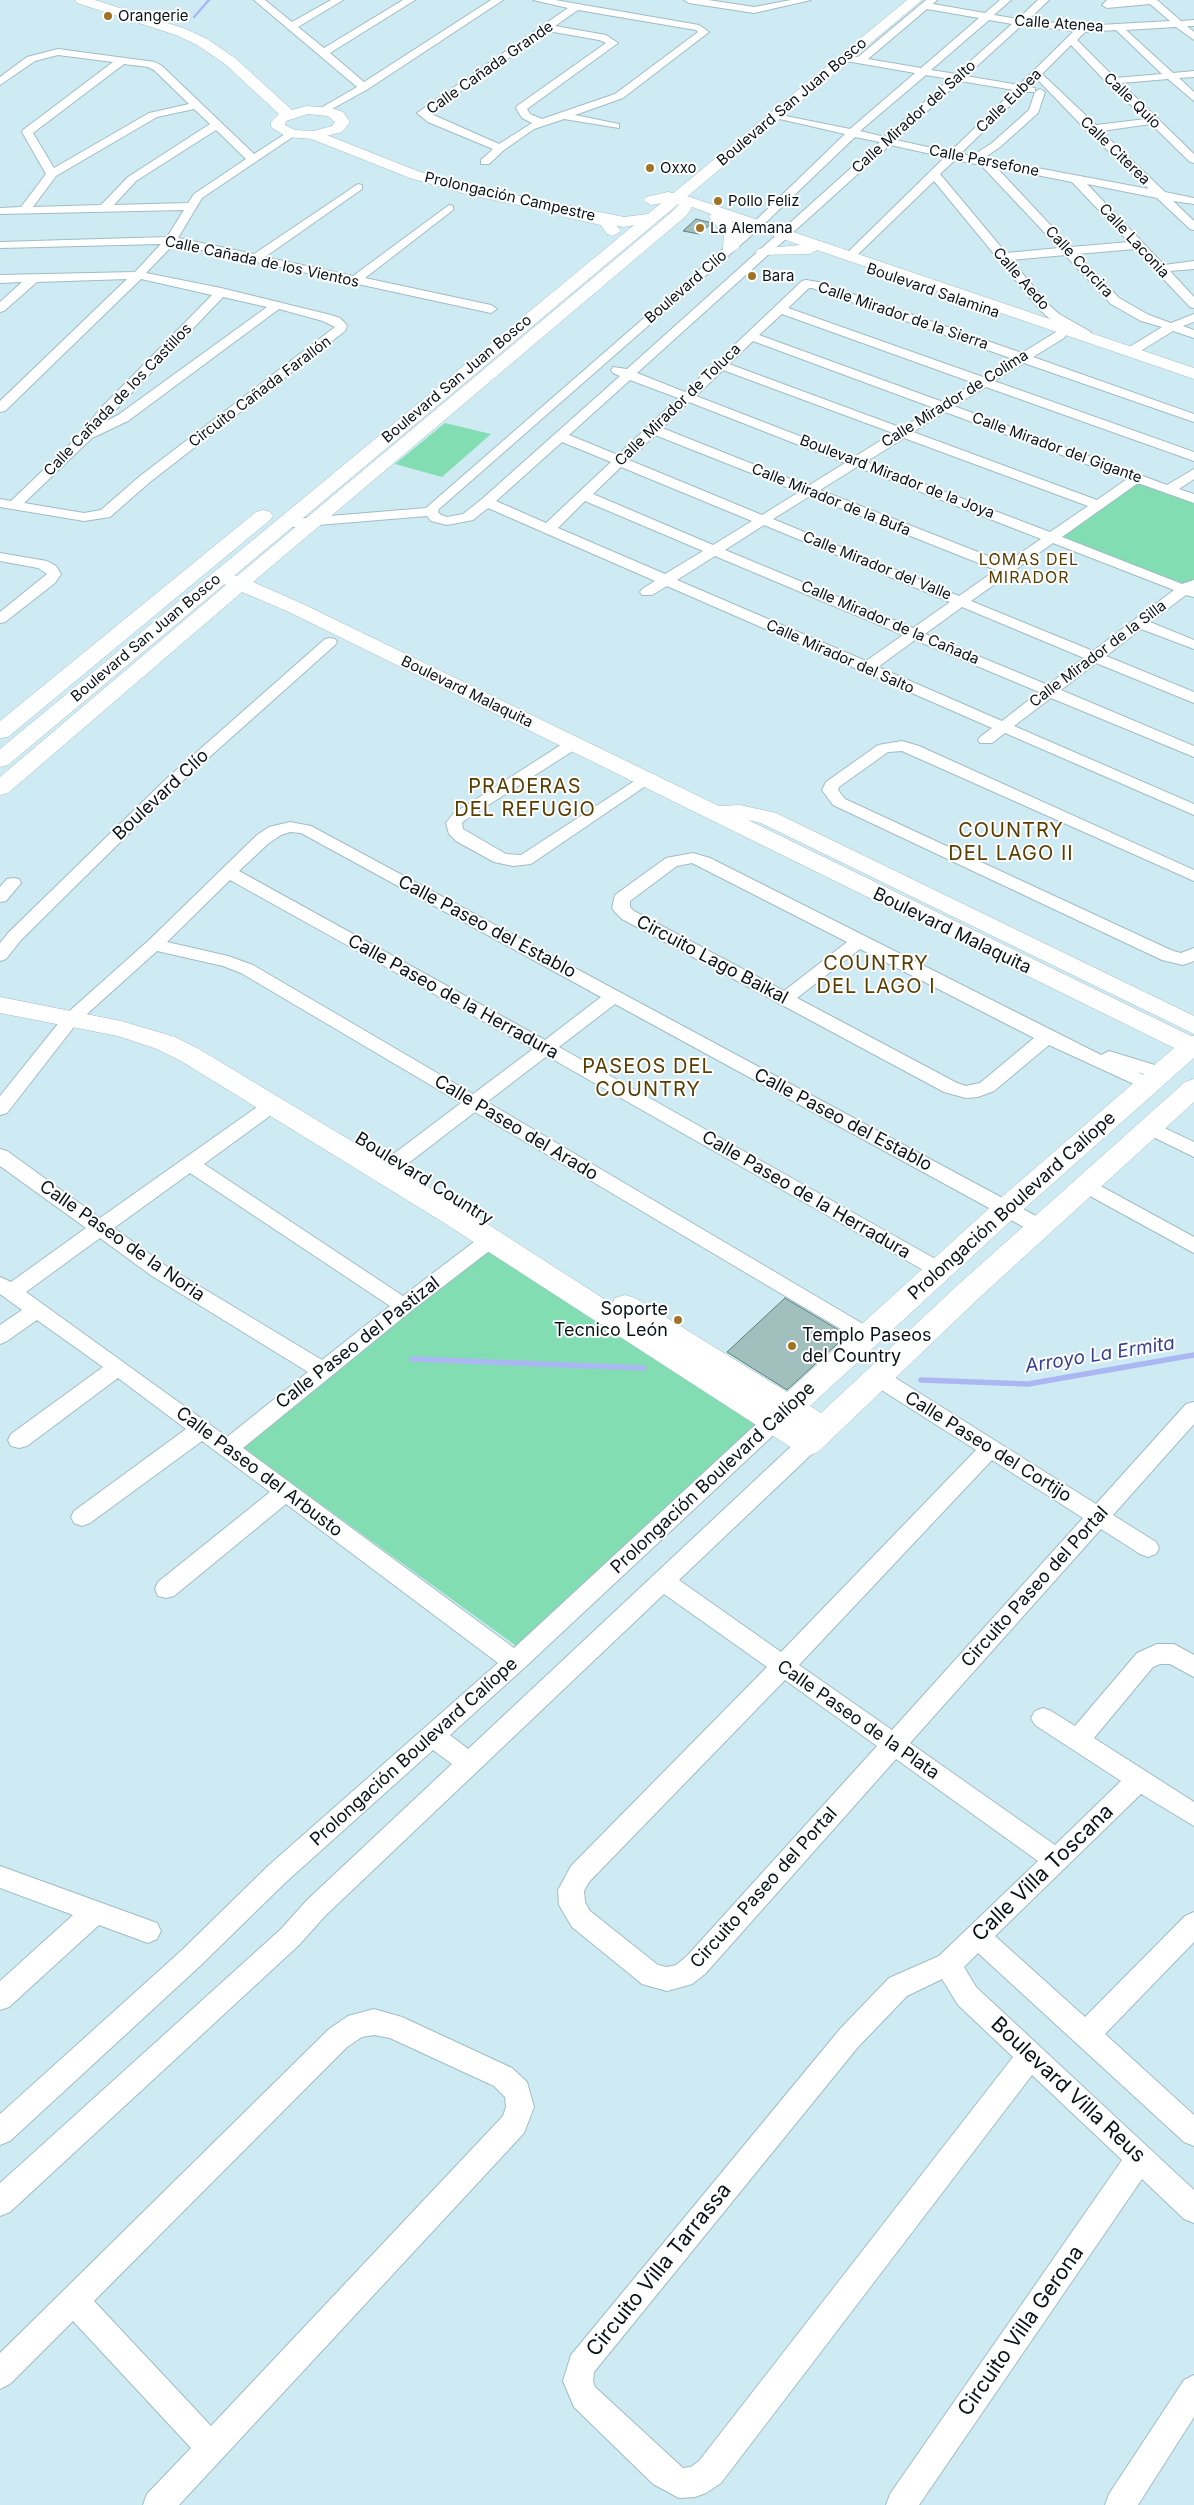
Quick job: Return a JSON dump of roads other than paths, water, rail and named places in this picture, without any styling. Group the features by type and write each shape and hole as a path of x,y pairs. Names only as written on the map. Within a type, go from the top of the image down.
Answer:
{"street":[{"path":"82,0 181,32 215,50 288,114"},
{"path":"112,0 217,37 262,71"},
{"path":"259,0 364,87"},
{"path":"292,26 338,0"},
{"path":"323,53 410,0"},
{"path":"323,111 364,87 498,0"},
{"path":"485,162 520,133 541,123 619,96 704,32 699,28 538,0"},
{"path":"689,0 716,2 754,10 806,0"},
{"name":"Boulevard San Juan Bosco","path":"667,198 896,0"},
{"name":"Boulevard Clío","path":"431,512 434,507 755,227 851,134 1006,0"},
{"name":"Calle Mirador del Salto","path":"431,512 436,518 447,521 458,520 468,517 487,502 1044,0"},
{"path":"1112,0 1107,5 1151,1 1194,37"},
{"name":"Boulevard San Juan Bosco","path":"427,384 623,230 853,59 924,2"},
{"name":"Calle Atenea","path":"924,2 986,17 1082,29 1118,28 1177,22 1194,23"},
{"path":"120,13 134,7"},
{"name":"Calle Cañada Grande","path":"500,148 432,120 422,113 576,7"},
{"path":"541,123 526,116 521,108 613,43 602,37 547,28"},
{"path":"1118,28 1194,98"},
{"name":"Calle Eubea","path":"849,257 1023,89 1082,29"},
{"name":"Calle Quío","path":"1072,41 1194,160"},
{"path":"0,82 31,59 49,53 68,52 155,66 252,159"},
{"path":"853,59 1058,94"},
{"path":"52,174 27,132 122,60"},
{"name":"Calle Citerea","path":"1038,74 1194,227"},
{"path":"1111,81 1194,74"},
{"path":"980,160 1034,111 1040,92"},
{"path":"0,408 138,275 171,240 198,196 292,134 278,127 278,122 302,106 342,100"},
{"path":"25,210 52,174 153,115 196,105"},
{"path":"271,148 338,137 342,126 342,118 302,106"},
{"path":"564,116 615,126"},
{"name":"Calle Persefone","path":"775,116 953,156 1194,201"},
{"path":"1092,129 1152,121"},
{"path":"104,208 132,179 216,125"},
{"name":"Prolongación Campestre","path":"292,134 338,137 403,160 483,183 597,208"},
{"name":"Prolongación Campestre","path":"338,137 392,167 440,182 606,222 623,230"},
{"path":"1176,143 1194,142"},
{"name":"Calle Corcira","path":"980,160 1068,250 1115,302 1145,318 1194,334"},
{"name":"Calle Aedo","path":"934,174 1054,317 1072,327 1131,351"},
{"name":"Calle Laconia","path":"1075,178 1194,304"},
{"path":"256,258 358,187"},
{"path":"597,208 622,209 667,198"},
{"path":"0,788 230,580 312,522 667,198"},
{"name":"Boulevard Salamina","path":"667,198 716,217 755,227"},
{"name":"Boulevard Salamina","path":"667,198 1194,381"},
{"path":"0,211 191,206"},
{"path":"354,281 449,208"},
{"path":"597,208 623,230"},
{"path":"716,217 726,224 732,234 731,248"},
{"name":"Boulevard San Juan Bosco","path":"0,760 230,580 282,524 623,230"},
{"name":"Boulevard Salamina","path":"782,237 849,257 1131,351 1194,374"},
{"name":"Calle Cañada de los Vientos","path":"0,245 171,240 354,281 491,309"},
{"path":"1002,257 1136,244"},
{"path":"764,252 811,249"},
{"path":"1160,269 1194,265"},
{"name":"Circuito Cañada Farallón","path":"0,279 138,275 277,305 336,321 341,326 339,331 145,479 112,510 105,514 84,517 7,504"},
{"path":"0,308 34,278"},
{"name":"Calle Mirador de Toluca","path":"548,529 585,496 803,286 810,284"},
{"name":"Calle Mirador de la Sierra","path":"810,284 1194,418"},
{"name":"Calle Cañada de los Castillos","path":"7,504 86,437 104,413 172,356 221,292"},
{"path":"86,437 123,418 277,305"},
{"path":"780,309 1194,457"},
{"path":"1131,351 1171,327 1194,318"},
{"name":"Calle Mirador de Colima","path":"647,592 943,406 1060,335"},
{"name":"Calle Mirador del Gigante","path":"750,336 1194,499"},
{"path":"172,356 201,362"},
{"name":"Boulevard Mirador de la Joya","path":"598,365 628,373 1051,538 1191,588"},
{"path":"721,365 1098,505"},
{"name":"Calle Mirador de la Bufa","path":"654,430 1007,569"},
{"name":"Calle Mirador del Valle","path":"559,436 961,600 1194,698"},
{"path":"1170,490 1194,473"},
{"path":"866,668 1137,478"},
{"name":"Calle Mirador de la Cañada","path":"585,496 1194,752"},
{"name":"Boulevard San Juan Bosco","path":"0,732 285,498 310,501"},
{"name":"Calle Mirador del Salto","path":"487,502 1194,810"},
{"path":"282,524 431,512"},
{"path":"0,557 42,564 51,568 54,574 50,580 0,619"},
{"name":"Boulevard Malaquita","path":"230,580 296,608 711,813 1193,1041"},
{"name":"Calle Mirador de la Silla","path":"986,740 1138,623 1191,588"},
{"path":"1138,623 1194,645"},
{"name":"Boulevard Clío","path":"0,955 15,936 171,783 330,642"},
{"path":"573,744 459,817 454,823 455,830 462,837 500,858 513,862 525,860 645,781"},
{"path":"1194,876 913,749 902,746 884,748 832,785 830,790 839,802 1168,956 1184,959 1194,954"},
{"name":"Calle Paseo del Establo","path":"0,1109 80,1012 154,945 263,839 275,831 290,827 305,829 1040,1227"},
{"name":"Circuito Lago Baikal","path":"1047,1037 986,1087 978,1091 966,1092 951,1088 628,916 621,908 620,899 672,862 693,858 1077,1052 1155,1079"},
{"name":"Calle Paseo de la Herradura","path":"228,872 546,1048 939,1270"},
{"path":"0,897 14,883"},
{"path":"785,999 859,941"},
{"name":"Calle Paseo del Arado","path":"154,945 247,969 868,1336"},
{"name":"Boulevard Country","path":"0,988 80,1012 121,1030 166,1043 190,1055 271,1106 390,1167 490,1240 781,1415"},
{"path":"390,1167 614,996"},
{"name":"Boulevard Country","path":"0,1005 136,1017 182,1032 207,1044 390,1167 815,1437"},
{"name":"Prolongación Boulevard Calíope","path":"0,2132 184,1965 277,1874 434,1736 939,1270 1155,1079 1193,1041"},
{"name":"Circuito Lago Baikal","path":"1077,1052 1124,1060 1155,1079"},
{"name":"Prolongación Boulevard Calíope","path":"0,2202 290,1937 316,1908 970,1290 1152,1128 1194,1088"},
{"path":"6,1288 100,1228 271,1106"},
{"path":"1152,1128 1194,1150"},
{"name":"Calle Paseo de la Noria","path":"0,1156 159,1271 323,1371"},
{"path":"190,1164 404,1306"},
{"path":"1086,1185 1194,1246"},
{"name":"Calle Paseo del Pastizal","path":"228,1448 404,1306 490,1240"},
{"name":"Calle Paseo del Arbusto","path":"6,1288 118,1367 515,1662"},
{"path":"0,1336 37,1310"},
{"path":"19,1440 118,1367"},
{"name":"Calle Paseo del Cortijo","path":"879,1378 1148,1548"},
{"name":"Circuito Paseo del Portal","path":"990,1449 782,1667 580,1874 571,1890 572,1905 581,1919 651,1975 667,1979 683,1975 696,1966 1194,1410"},
{"path":"82,1517 202,1429"},
{"path":"166,1589 286,1492"},
{"name":"Calle Paseo de la Plata","path":"662,1580 893,1746 1055,1859"},
{"path":"1076,1740 1145,1660 1157,1654 1174,1654 1194,1667"},
{"path":"1043,1718 1138,1780 1192,1812"},
{"path":"434,1736 469,1764"},
{"name":"Calle Villa Toscana","path":"948,1965 1138,1780"},
{"path":"0,1877 148,1931"},
{"path":"0,1998 95,1912"},
{"path":"1087,2034 1194,1924"},
{"path":"977,1936 1194,2133"},
{"name":"Circuito Villa Tarrassa","path":"948,1965 923,1974 898,1987 849,2038 581,2365 578,2381 584,2397 664,2473 679,2483 695,2482 710,2472 1031,2056"},
{"name":"Boulevard Villa Reus","path":"948,1965 967,1996 1141,2157 1194,2209"},
{"path":"0,2374 338,2038 357,2025 374,2022 393,2026 503,2076 517,2091 520,2107 514,2124 158,2505"},
{"name":"Circuito Villa Gerona","path":"901,2505 1141,2157"},
{"path":"74,2301 211,2448"},
{"path":"1120,2505 1194,2390"}],"waterway":[{"path":"194,17 209,0"},
{"name":"Arroyo La Ermita","path":"921,1380 1028,1384 1194,1355"},
{"name":"Arroyo La Ermita","path":"412,1359 644,1368"}],"place":[{"name":"Orangerie","path":"108,16"},
{"name":"Oxxo","path":"650,168"},
{"name":"Pollo Feliz","path":"718,201"},
{"name":"La Alemana","path":"700,228"},
{"name":"Bara","path":"752,276"},
{"name":"Soporte Tecnico León","path":"678,1320"},
{"name":"Templo Paseos del Country","path":"792,1346"}],"district":[{"name":"LOMAS DEL MIRADOR","path":"1029,569"},
{"name":"PRADERAS DEL REFUGIO","path":"525,798"},
{"name":"COUNTRY DEL LAGO II","path":"1011,842"},
{"name":"COUNTRY DEL LAGO I","path":"876,976"},
{"name":"PASEOS DEL COUNTRY","path":"648,1078"}]}
